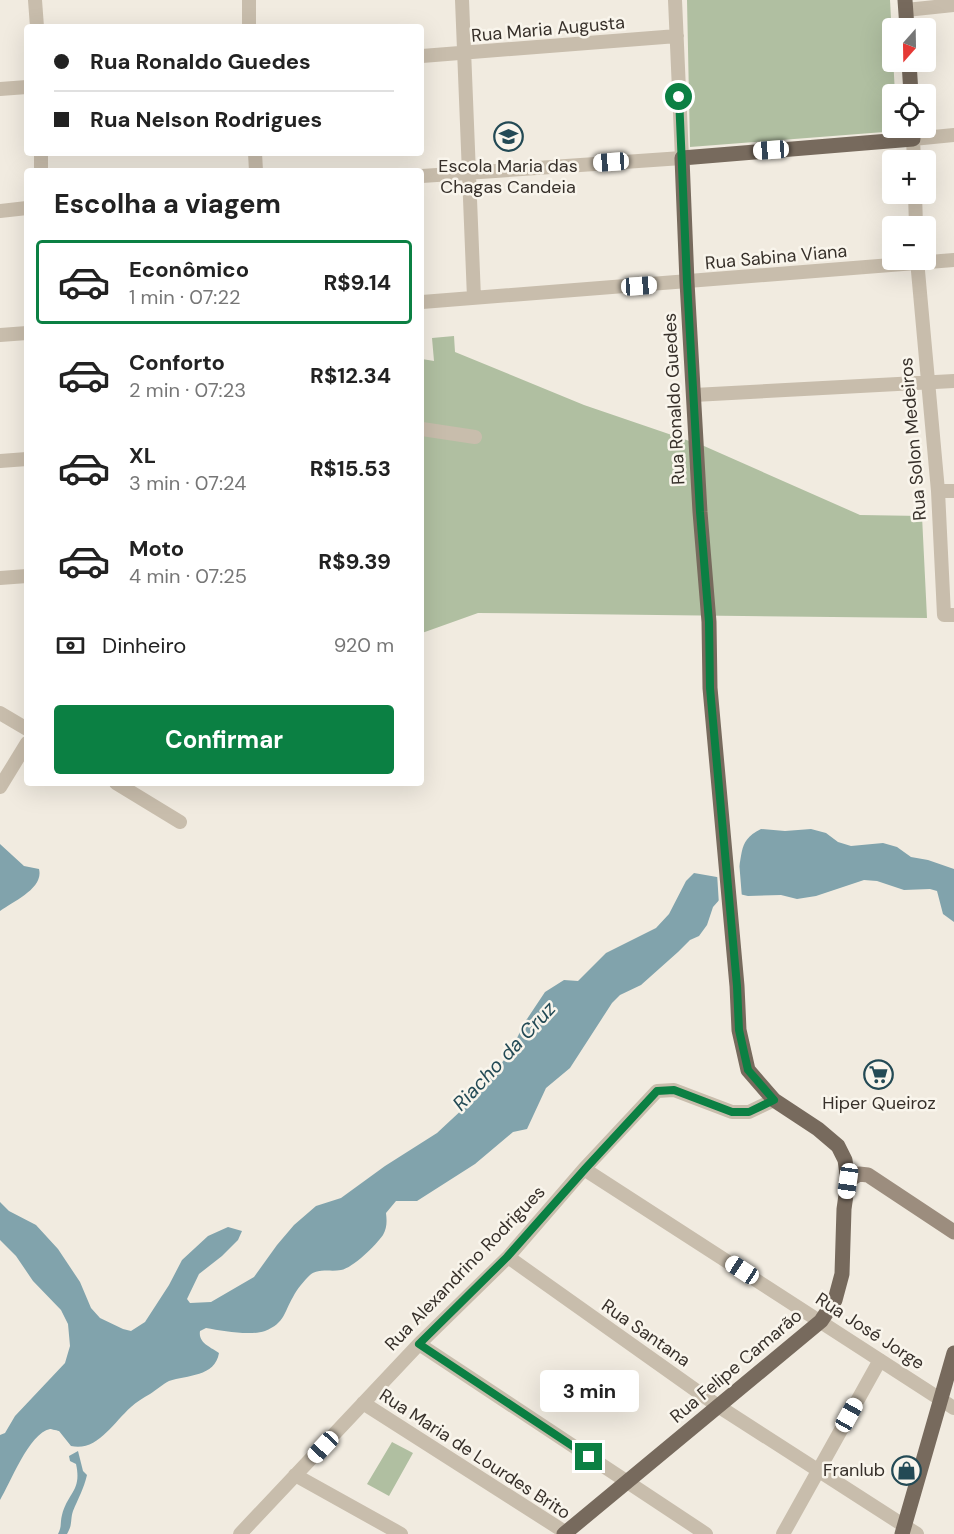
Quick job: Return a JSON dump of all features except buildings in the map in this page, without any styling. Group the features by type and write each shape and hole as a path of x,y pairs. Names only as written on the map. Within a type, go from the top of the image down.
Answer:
{"main road":[{"path":"682,158 882,136"},
{"name":"Rua Ronaldo Guedes","path":"682,158 700,512 709,622 710,688 739,1030 748,1070 774,1100"},
{"path":"774,1100 818,1129 838,1146 845,1160 848,1181"},
{"name":"Rua Felipe Camarão","path":"566,1534 821,1321 835,1300 842,1274 844,1209 848,1181"},
{"path":"908,1531 948,1404 954,1353"}],"street":[{"path":"35,0 37,24"},
{"path":"249,0 249,24"},
{"path":"462,0 474,298"},
{"name":"Rua Ronaldo Guedes","path":"675,0 682,158"},
{"path":"905,5 954,5"},
{"name":"Rua Maria Augusta","path":"424,56 677,36"},
{"path":"0,89 24,87"},
{"path":"936,134 954,135"},
{"path":"424,176 682,158"},
{"path":"0,211 24,208"},
{"name":"Rua Sabina Viana","path":"936,260 954,260"},
{"name":"Rua Sabina Viana","path":"424,302 882,264"},
{"name":"Rua Solon Medeiros","path":"918,270 949,615"},
{"path":"0,335 24,333"},
{"path":"694,394 954,381"},
{"path":"424,429 475,437"},
{"path":"0,461 24,459"},
{"path":"938,491 954,491"},
{"path":"0,578 24,576"},
{"path":"0,713 24,727"},
{"path":"0,787 24,748"},
{"path":"121,786 180,822"},
{"name":"Rua Alexandrino Rodrigues","path":"240,1534 419,1344 507,1257 657,1091 674,1090 732,1112 749,1112 774,1100"},
{"name":"Rua José Jorge","path":"585,1169 948,1404"},
{"path":"848,1181 859,1174 868,1175 954,1233"},
{"name":"Rua Santana","path":"507,1257 718,1407 908,1531"},
{"path":"419,1344 706,1534"},
{"path":"783,1534 880,1360"},
{"name":"Rua Maria de Lourdes Brito","path":"363,1403 566,1534"},
{"path":"296,1476 401,1534"}],"green space":[{"path":"687,0 890,0 891,18 882,18 882,72 894,72 894,84 882,84 882,132 690,147"},
{"path":"454,336 455,352 584,405 704,446 860,515 922,516 927,618 478,613 424,632 424,359 434,361 432,338"},
{"path":"392,1442 413,1453 389,1496 367,1484"}],"water":[{"path":"761,829 785,831 811,829 826,833 838,842 851,846 883,843 897,847 911,857 954,869 954,922 943,914 937,891 904,890 877,881 864,880 816,896 797,899 781,895 748,896 735,893 721,898 713,907 707,925 699,936 690,940 641,985 620,995 612,1003 570,1068 546,1088 527,1129 513,1132 475,1164 417,1201 396,1201 386,1213 383,1235 370,1250 346,1268 310,1275 296,1291 283,1317 272,1328 251,1333 206,1328 200,1331 203,1342 219,1353 212,1367 199,1374 164,1384 133,1405 97,1441 80,1447 71,1446 59,1431 50,1429 42,1433 21,1460 0,1500 0,1435 5,1433 15,1416 65,1363 70,1346 68,1324 61,1310 33,1281 16,1256 0,1240 0,1202 9,1211 36,1225 58,1249 80,1282 91,1308 100,1318 131,1331 145,1322 182,1260 208,1236 228,1227 242,1231 238,1240 222,1256 199,1274 187,1299 190,1303 211,1302 254,1277 294,1225 316,1206 341,1198 385,1166 437,1133 466,1106 509,1054 525,1022 545,992 564,980 578,981 606,953 656,928 669,914 686,881 694,873 734,880 744,845 753,834"},
{"path":"0,844 24,866 39,869 39,876 33,888 0,911"},
{"path":"78,1451 83,1471 87,1475 73,1511 69,1531 67,1534 58,1534 61,1518 77,1480 76,1464 70,1461 69,1456"}],"pier":[{"path":"738,848 742,898 735,897 719,905 717,873 732,876 738,867 736,858"}],"place":[{"name":"Escola Maria das Chagas Candeia","path":"508,137"},
{"name":"Hiper Queiroz","path":"879,1074"},
{"name":"Franlub","path":"906,1470"}],"route":[{"path":"589,1457 419,1344 507,1257 657,1091 674,1090 732,1112 749,1112 774,1100 748,1070 739,1030 710,688 709,622 700,512 679,97"}],"water label":[{"name":"Riacho da Cruz","path":"504,1056"}]}
